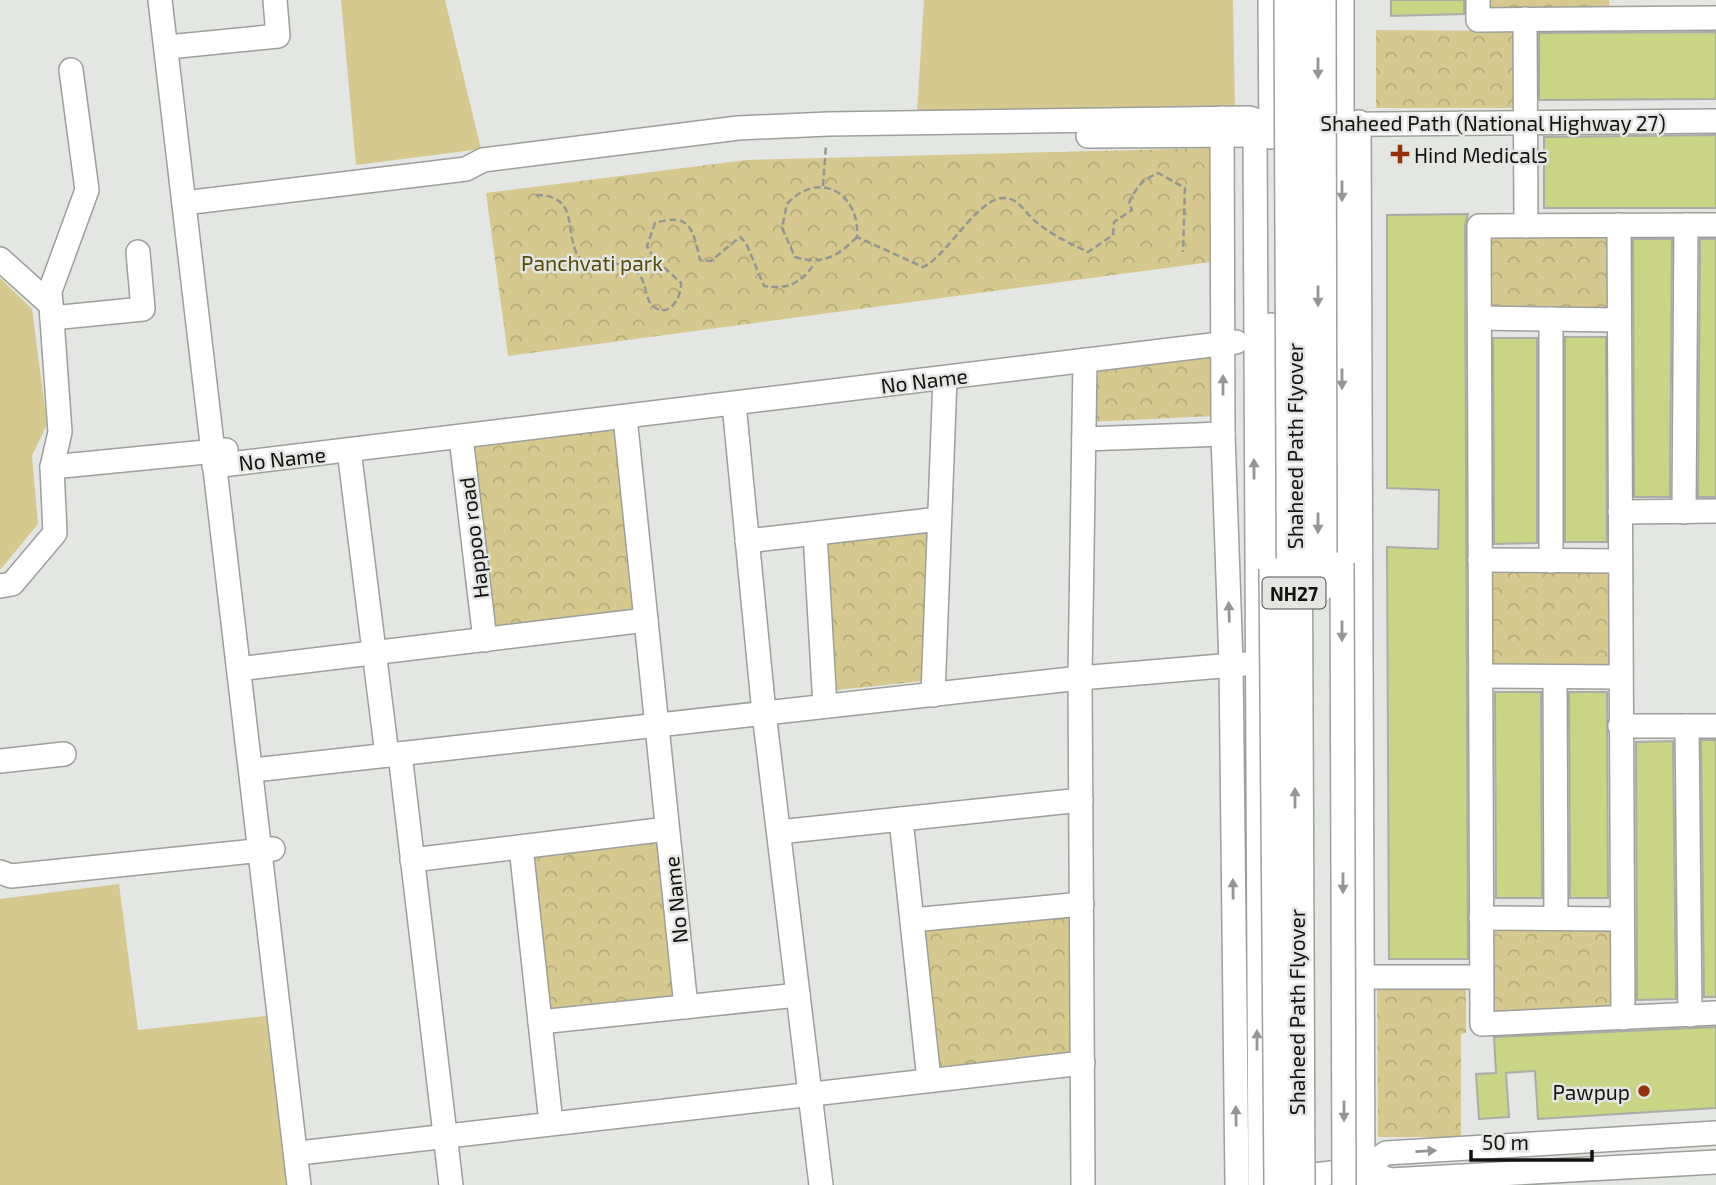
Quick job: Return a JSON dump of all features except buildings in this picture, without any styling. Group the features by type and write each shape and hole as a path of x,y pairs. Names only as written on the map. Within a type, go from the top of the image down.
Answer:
{"highway":[{"name":"Shaheed Path Flyover","path":"1292,0 1297,1185"},
{"name":"Shaheed Path Flyover","path":"1318,0 1321,1185"}],"street":[{"path":"160,0 190,202 245,668 299,1185"},
{"path":"173,0 190,202"},
{"path":"178,46 278,36 275,0"},
{"path":"1265,1184 1255,665 1255,342 1270,0"},
{"path":"1342,0 1350,122 1362,977 1362,1177"},
{"path":"1478,0 1478,20 1525,19 1619,9 1685,9 1716,18"},
{"path":"1525,19 1526,226"},
{"path":"0,586 12,584 55,533 52,467 60,432 50,291 87,190 71,70"},
{"name":"Shaheed Path (National Highway 27)","path":"1222,127 1249,118 1263,130 1350,122 1716,121"},
{"path":"1344,1185 1342,563 1350,122"},
{"path":"190,202 466,169 483,160 738,128 828,124 1222,127"},
{"path":"466,169 484,175 666,151 827,138 1222,127"},
{"path":"1222,127 1223,435 1231,663 1235,1185 1362,1177 1390,1180 1716,1162"},
{"path":"1263,130 1271,569 1265,1184"},
{"path":"1619,225 1623,1018"},
{"path":"1684,512 1686,225"},
{"path":"1716,225 1479,226 1482,1024 1716,1013"},
{"path":"0,259 51,312 143,309 138,252"},
{"path":"1480,318 1619,320"},
{"path":"1550,319 1551,561"},
{"name":"No Name","path":"52,467 349,450 1223,342 1255,342"},
{"path":"1083,1185 1080,678 1085,360"},
{"path":"933,695 945,378"},
{"path":"734,404 764,713 821,1185"},
{"name":"No Name","path":"625,417 686,1007"},
{"path":"1084,439 1223,435"},
{"name":"Happoo road","path":"461,437 485,640"},
{"name":"No Name","path":"349,450 374,653 412,860 451,1185"},
{"path":"1620,512 1716,511"},
{"path":"747,541 939,519"},
{"path":"815,534 825,706"},
{"path":"1480,560 1620,561"},
{"path":"245,668 646,620"},
{"path":"263,769 1080,678 1231,663 1255,665"},
{"path":"245,668 263,769 266,849 312,1185"},
{"path":"1481,676 1620,677"},
{"path":"1555,678 1556,918"},
{"path":"1620,726 1716,726"},
{"path":"1687,726 1690,1015"},
{"path":"0,761 64,754"},
{"path":"779,832 1081,800"},
{"path":"901,819 929,1080"},
{"path":"412,860 667,829"},
{"path":"521,847 551,1124"},
{"path":"0,873 11,876 266,849"},
{"path":"912,920 1082,904"},
{"path":"1481,918 1622,919"},
{"path":"1362,977 1481,977"},
{"path":"540,1022 798,995"},
{"path":"308,1152 1083,1063"},
{"path":"1362,1177 1386,1153 1716,1133"}],"path":[{"path":"823,186 827,138"},
{"path":"857,237 923,267 935,262 990,201 1003,197 1014,201 1065,242 1088,252 1113,235 1114,222 1132,210 1129,203 1135,189 1142,180 1158,173 1185,188 1182,252"},
{"path":"823,186 845,198 854,211 858,223 857,237 842,253 815,262 795,257 782,228 787,204 797,193 808,187 823,186"},
{"path":"536,195 549,195 561,204 571,218 577,255 589,269 618,262 634,268 641,276 650,303 657,308 667,309 676,304 682,294 681,283 654,258 647,246 655,223 671,218 685,222 693,229 700,260 711,261 740,237 746,243 764,286 791,286 803,281 815,262"}],"green space":[{"path":"341,0 445,0 481,149 356,165"},
{"path":"924,0 1233,0 1235,110 917,112"},
{"path":"1488,0 1609,0 1609,8 1488,7"},
{"path":"1376,30 1513,31 1513,108 1376,108"},
{"name":"Panchvati park","path":"1211,148 1211,262 508,356 486,193 746,160"},
{"path":"1492,234 1611,235 1610,312 1492,312"},
{"path":"0,278 32,309 47,424 32,456 38,524 0,570"},
{"path":"1213,352 1212,416 1091,422 1094,367"},
{"path":"618,425 639,613 493,629 473,441"},
{"path":"927,529 923,681 837,690 824,539"},
{"path":"1490,568 1612,568 1612,669 1490,669"},
{"path":"657,840 674,997 549,1011 532,854"},
{"path":"119,884 138,1030 266,1016 288,1185 0,1185 0,899"},
{"path":"1071,913 1072,1053 937,1068 925,930"},
{"path":"1615,924 1616,1015 1490,1016 1489,926"},
{"path":"1377,985 1466,985 1466,1033 1461,1034 1461,1137 1378,1137"}],"place":[{"name":"Hind Medicals","path":"1400,154"},
{"name":"Pawpup","path":"1644,1091"}]}
